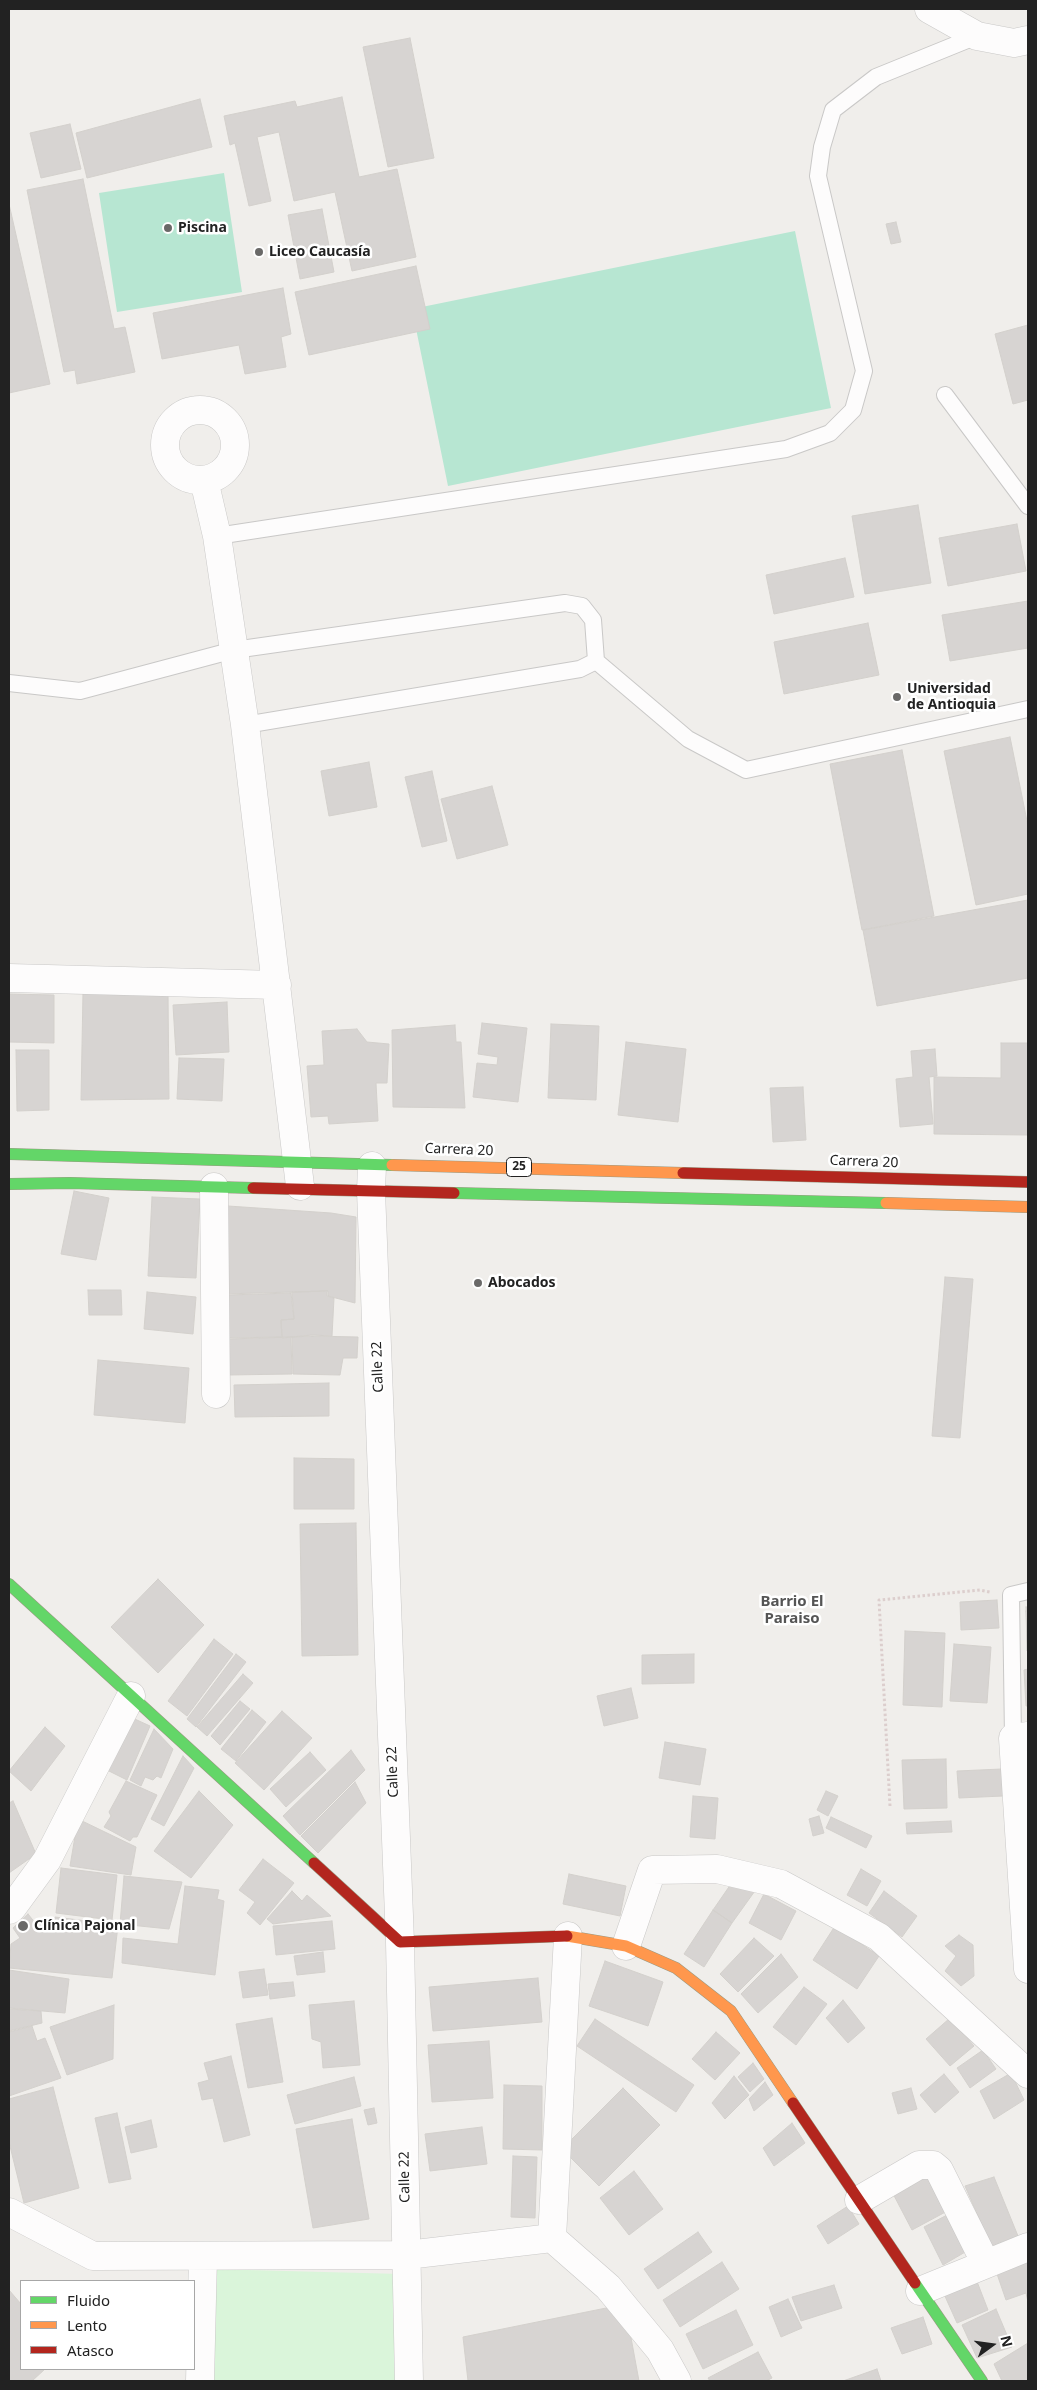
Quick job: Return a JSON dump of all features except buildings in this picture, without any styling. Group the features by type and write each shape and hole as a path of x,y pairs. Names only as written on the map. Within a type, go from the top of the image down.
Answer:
{"main road":[{"name":"Carrera 20","path":"9,1154 1028,1182"},
{"name":"25","path":"9,1184 70,1183 1028,1207"},
{"path":"9,1584 400,1942 568,1936 626,1946 676,1968 731,2011 982,2381"}],"street":[{"path":"929,9 977,36 1014,44 1028,40"},
{"path":"204,480 217,536 245,725 299,1161 300,1190"},
{"path":"9,978 277,985"},
{"name":"Calle 22","path":"372,1163 371,1191 400,1942 409,2381"},
{"path":"214,1187 216,1394"},
{"path":"10,1907 47,1860 130,1696"},
{"path":"1021,1737 1028,1969"},
{"path":"626,1946 652,1870 717,1869 781,1884 879,1937 1028,2074"},
{"path":"552,2238 568,1936"},
{"path":"859,2200 919,2165 933,2165 939,2170 986,2264"},
{"path":"9,2212 93,2256 407,2255 552,2238 608,2287 660,2350 677,2381"},
{"path":"920,2291 1028,2247"},
{"path":"200,2381 203,2256"}],"lane":[{"path":"217,536 786,449 830,433 854,410 864,371 818,176 822,147 834,110 876,77 977,36"},
{"path":"945,395 1028,506"},
{"path":"9,683 80,691 234,650 565,603 582,606 593,620 596,661 688,739 746,770 1028,708"},
{"path":"245,725 580,669 596,661"},
{"path":"1021,1737 1011,1595 1028,1590"}],"path":[{"path":"890,1806 879,1600 980,1590 1011,1595"}],"green space":[{"name":"Piscina","path":"224,173 242,292 117,312 99,193"},
{"path":"795,231 831,408 448,486 412,309"},
{"path":"209,2269 401,2274 400,2381 207,2381"}],"traffic: fast":[{"path":"9,1154 392,1165"},
{"path":"9,1184 70,1183 253,1188"},
{"path":"454,1193 886,1203"},
{"path":"9,1584 314,1863"},
{"path":"915,2283 982,2381"}],"traffic: slow":[{"path":"392,1165 683,1173"},
{"path":"886,1203 1028,1207"},
{"path":"567,1936 626,1946 676,1968 731,2011 793,2103"}],"traffic: jam":[{"path":"683,1173 1028,1182"},
{"path":"253,1188 454,1193"},
{"path":"314,1863 400,1942 567,1936"},
{"path":"793,2103 915,2283"}],"place":[{"name":"Piscina","path":"168,228"},
{"name":"Liceo Caucasía","path":"259,252"},
{"name":"Universidad de Antioquia","path":"897,697"},
{"name":"Abocados","path":"478,1283"},
{"name":"Clínica Pajonal","path":"23,1926"}],"district":[{"name":"Barrio El Paraiso","path":"792,1610"}]}
